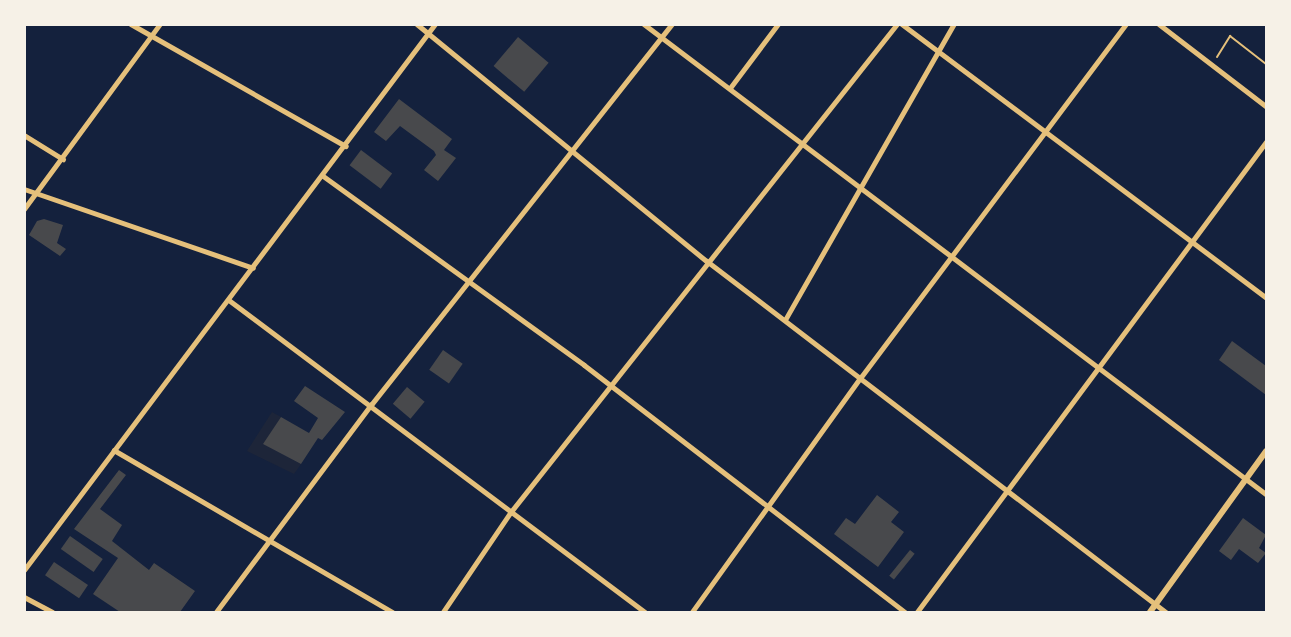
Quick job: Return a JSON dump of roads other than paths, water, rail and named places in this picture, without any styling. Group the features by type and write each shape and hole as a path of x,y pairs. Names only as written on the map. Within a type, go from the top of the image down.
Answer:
{"main road":[{"path":"1150,612 1266,452"}],"street":[{"path":"131,24 346,146"},
{"path":"24,209 160,24"},
{"path":"417,24 706,261 1166,612"},
{"path":"24,570 346,146 435,24"},
{"path":"644,24 1100,364 1266,494"},
{"path":"216,612 371,405 673,24"},
{"path":"730,88 778,24"},
{"path":"443,612 510,513 610,384 706,261 899,24 1266,297"},
{"path":"785,320 954,24"},
{"path":"692,612 770,508 861,377 1126,24"},
{"path":"1159,24 1266,106"},
{"path":"24,135 63,159"},
{"path":"917,612 1266,142"},
{"path":"323,176 610,384 905,612"},
{"path":"24,190 253,268"},
{"path":"229,300 645,612"},
{"path":"114,450 392,612"},
{"path":"24,597 52,612"}]}
